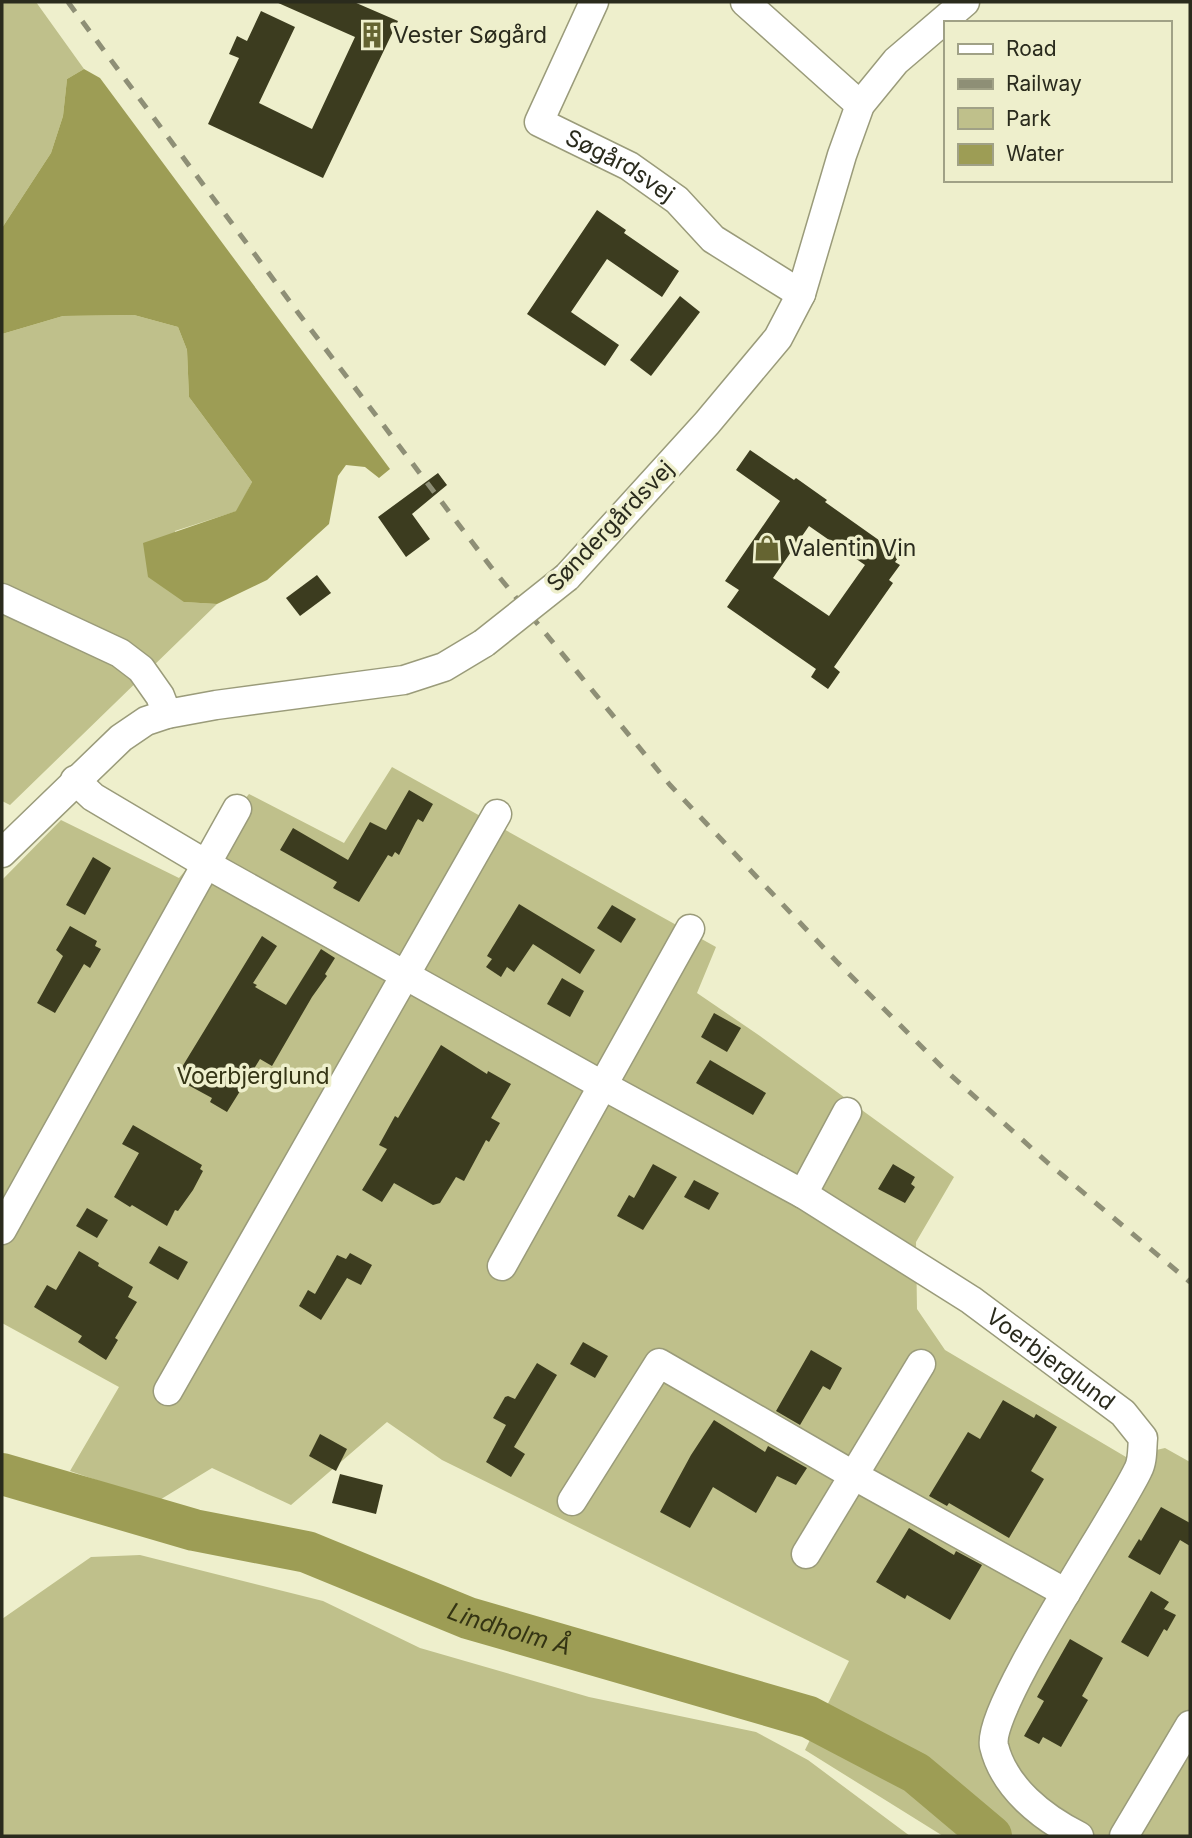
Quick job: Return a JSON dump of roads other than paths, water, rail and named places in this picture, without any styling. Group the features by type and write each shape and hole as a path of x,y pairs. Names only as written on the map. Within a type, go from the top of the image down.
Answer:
{"street":[{"name":"Søgårdsvej","path":"594,2 539,121 629,166 677,200 713,239 801,294"},
{"path":"745,2 860,105"},
{"name":"Søndergårdsvej","path":"2,853 75,780 121,738 146,721 167,714 404,680 444,667 484,643 567,577 778,338 801,294 842,155 860,105 896,61 965,2"},
{"path":"2,598 120,653 141,669 160,696 167,714"},
{"name":"Voerbjerglund","path":"75,780 93,797 206,864 803,1194 971,1300 1123,1413 1143,1438 1140,1467 1066,1592 1000,1713 994,1744 1007,1776 1033,1808 1079,1836"},
{"path":"2,1230 237,809"},
{"path":"168,1391 497,814"},
{"path":"502,1266 690,929"},
{"path":"803,1194 847,1112"},
{"path":"572,1501 659,1363 853,1475 1066,1592"},
{"path":"806,1554 921,1364"},
{"path":"1124,1836 1190,1725"}],"water":[{"path":"84,69 100,78 390,469 379,478 365,467 346,465 338,476 329,524 267,580 217,604 184,602 148,577 143,543 236,511 252,482 189,397 187,350 178,327 134,315 63,316 2,334 2,228 51,153 63,116 67,79"}],"waterway":[{"name":"Lindholm Å","path":"2,1474 194,1530 307,1552 468,1618 809,1717 916,1773 991,1836"}],"railway":[{"path":"68,2 491,567 670,785 837,962 943,1068 1048,1163 1190,1282"}],"place":[{"name":"Vester Søgård","path":"372,35"},
{"name":"Valentin Vin","path":"767,548"}]}
